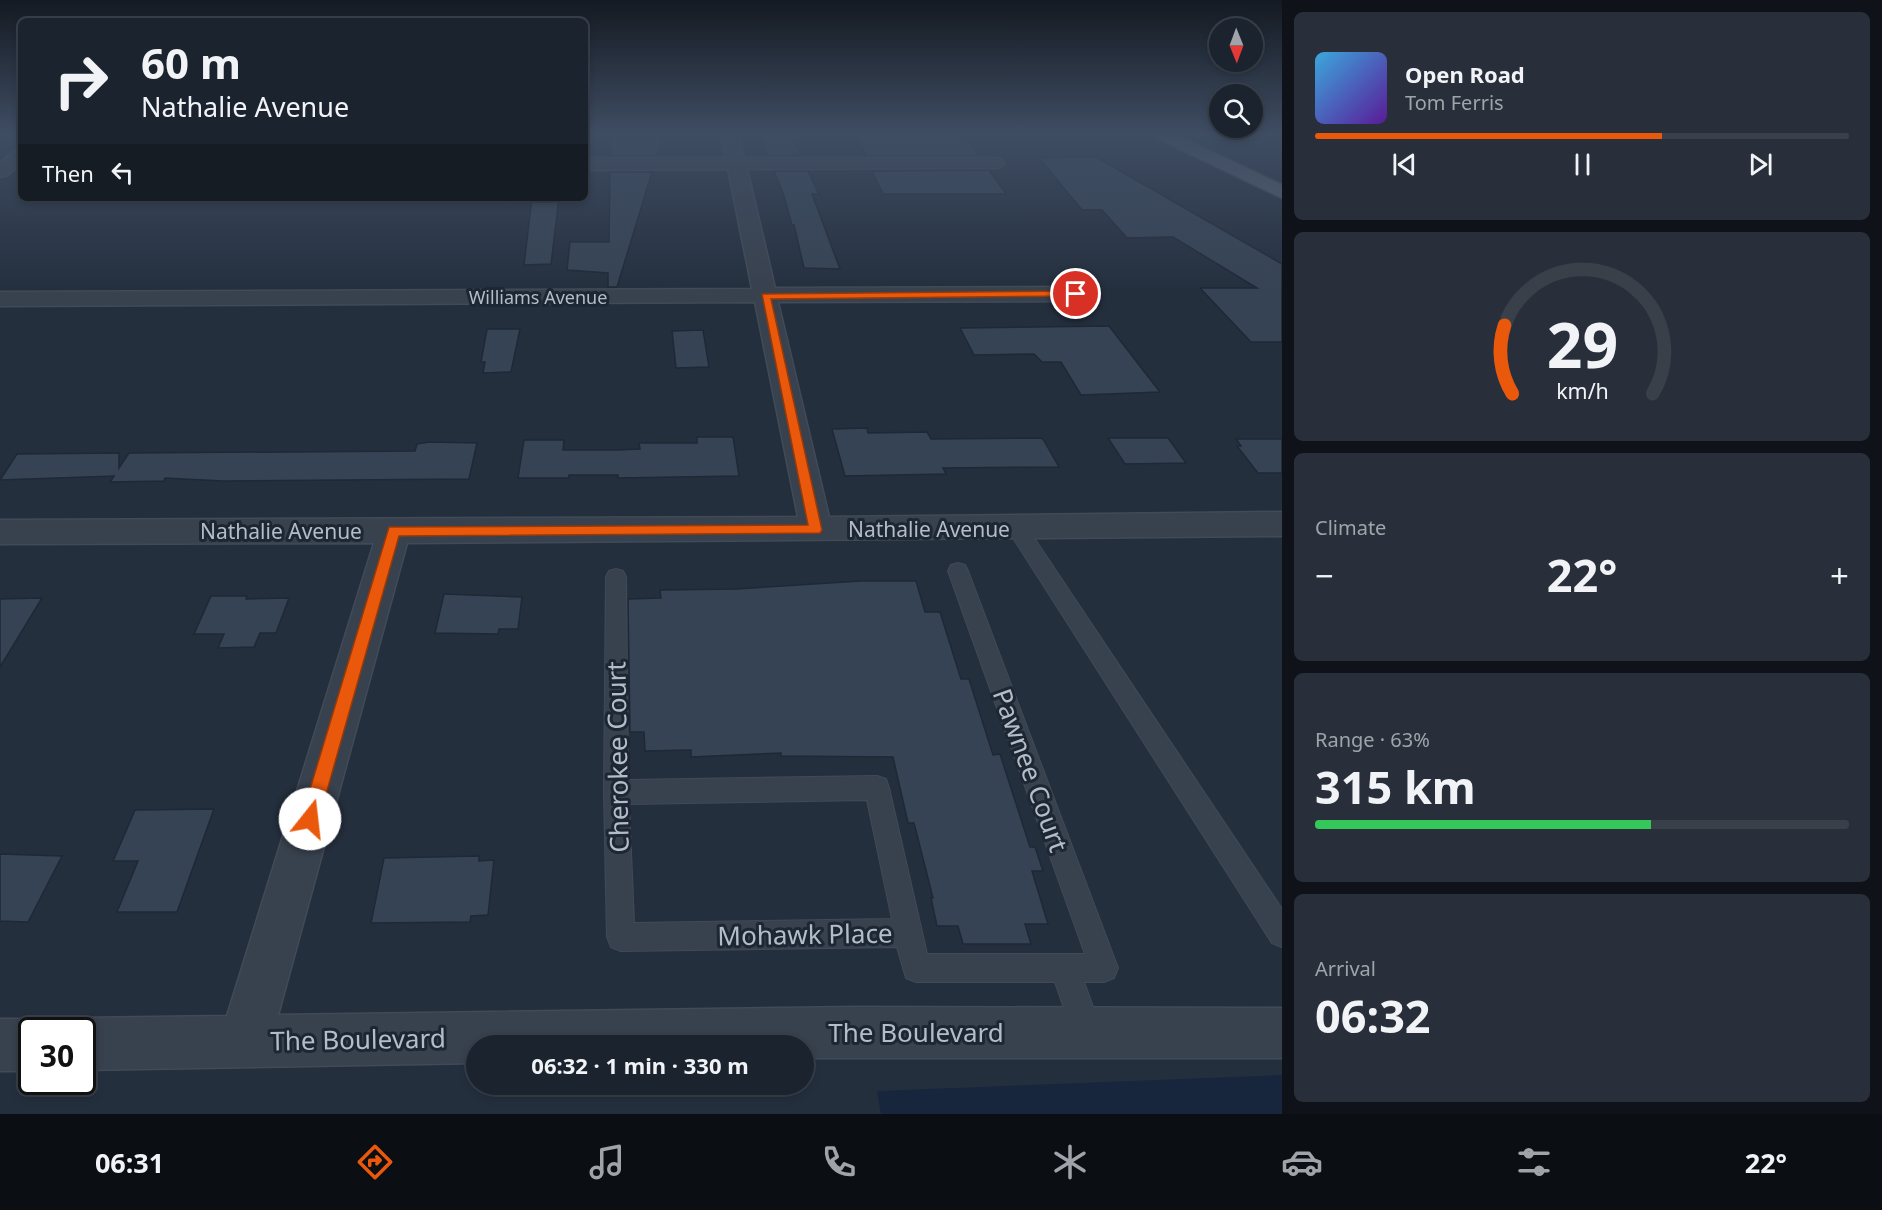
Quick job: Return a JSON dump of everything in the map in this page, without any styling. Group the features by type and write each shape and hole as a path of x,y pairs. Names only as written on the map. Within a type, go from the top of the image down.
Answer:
{"street":[{"path":"741,187 816,530"},
{"name":"Williams Avenue","path":"0,299 1076,294"},
{"name":"Nathalie Avenue","path":"0,532 816,530 1282,524"},
{"path":"245,1041 394,531"},
{"name":"The Boulevard","path":"96,1044 857,1032 1282,1033"},
{"path":"0,1046 18,1045"}],"lane":[{"path":"1017,528 1282,933"},
{"name":"Pawnee Court","path":"958,571 1104,968"},
{"name":"Cherokee Court","path":"616,577 616,792 621,937"},
{"path":"616,792 877,788 908,933"},
{"name":"Mohawk Place","path":"621,937 908,933 916,968 1104,968"},
{"path":"1065,968 1087,1032"}],"water":[{"path":"1282,1075 1282,1114 881,1114 877,1091"}],"building":[{"path":"610,187 647,187 617,287 608,287 608,273 567,270 570,242 609,242"},
{"path":"781,187 816,187 819,194 812,194 840,269 804,268 794,225 792,225"},
{"path":"880,187 1001,187 1006,194 883,194"},
{"path":"1063,187 1148,187 1282,264 1282,342 1251,342 1200,288 1257,288 1173,237 1127,238 1102,210 1082,210"},
{"path":"532,201 559,201 551,264 524,265"},
{"path":"1109,326 1160,392 1081,395 1061,362 1042,362 1034,354 974,355 960,328"},
{"path":"487,329 520,329 511,372 483,373 485,362 481,362"},
{"path":"703,330 709,367 676,368 672,331"},
{"path":"867,428 868,433 927,432 931,439 1040,438 1043,439 1059,467 943,468 946,474 845,476 832,429"},
{"path":"697,437 733,437 739,476 618,478 618,475 569,475 569,478 518,478 524,440 564,440 563,450 618,450 640,449 639,443 697,443"},
{"path":"1108,438 1168,438 1186,463 1125,464"},
{"path":"1236,439 1282,439 1282,473 1258,473 1237,446 1241,446"},
{"path":"477,443 469,479 223,481 165,478 164,481 110,482 114,476 0,480 17,454 119,453 119,468 129,453 415,451 417,444"},
{"path":"861,581 916,581 925,612 940,612 961,679 969,679 993,755 1000,754 1030,847 1035,847 1043,871 1032,871 1048,924 1025,924 1031,944 963,944 958,926 937,926 931,898 933,898 914,823 908,823 893,757 781,756 781,753 691,757 691,750 645,751 644,732 630,732 628,599 661,598 660,590 736,589"},
{"path":"444,594 522,597 518,629 499,629 498,634 435,633"},
{"path":"211,596 247,596 246,599 289,598 276,633 260,633 254,647 218,648 224,634 194,634"},
{"path":"42,598 0,667 0,599"},
{"path":"214,809 177,912 117,912 138,861 113,861 135,810"},
{"path":"0,854 62,856 28,922 0,921"},
{"path":"479,856 479,861 494,860 488,915 471,916 470,922 371,923 384,858"}],"route":[{"path":"310,819 394,531 816,530 765,296 1076,294"}]}
